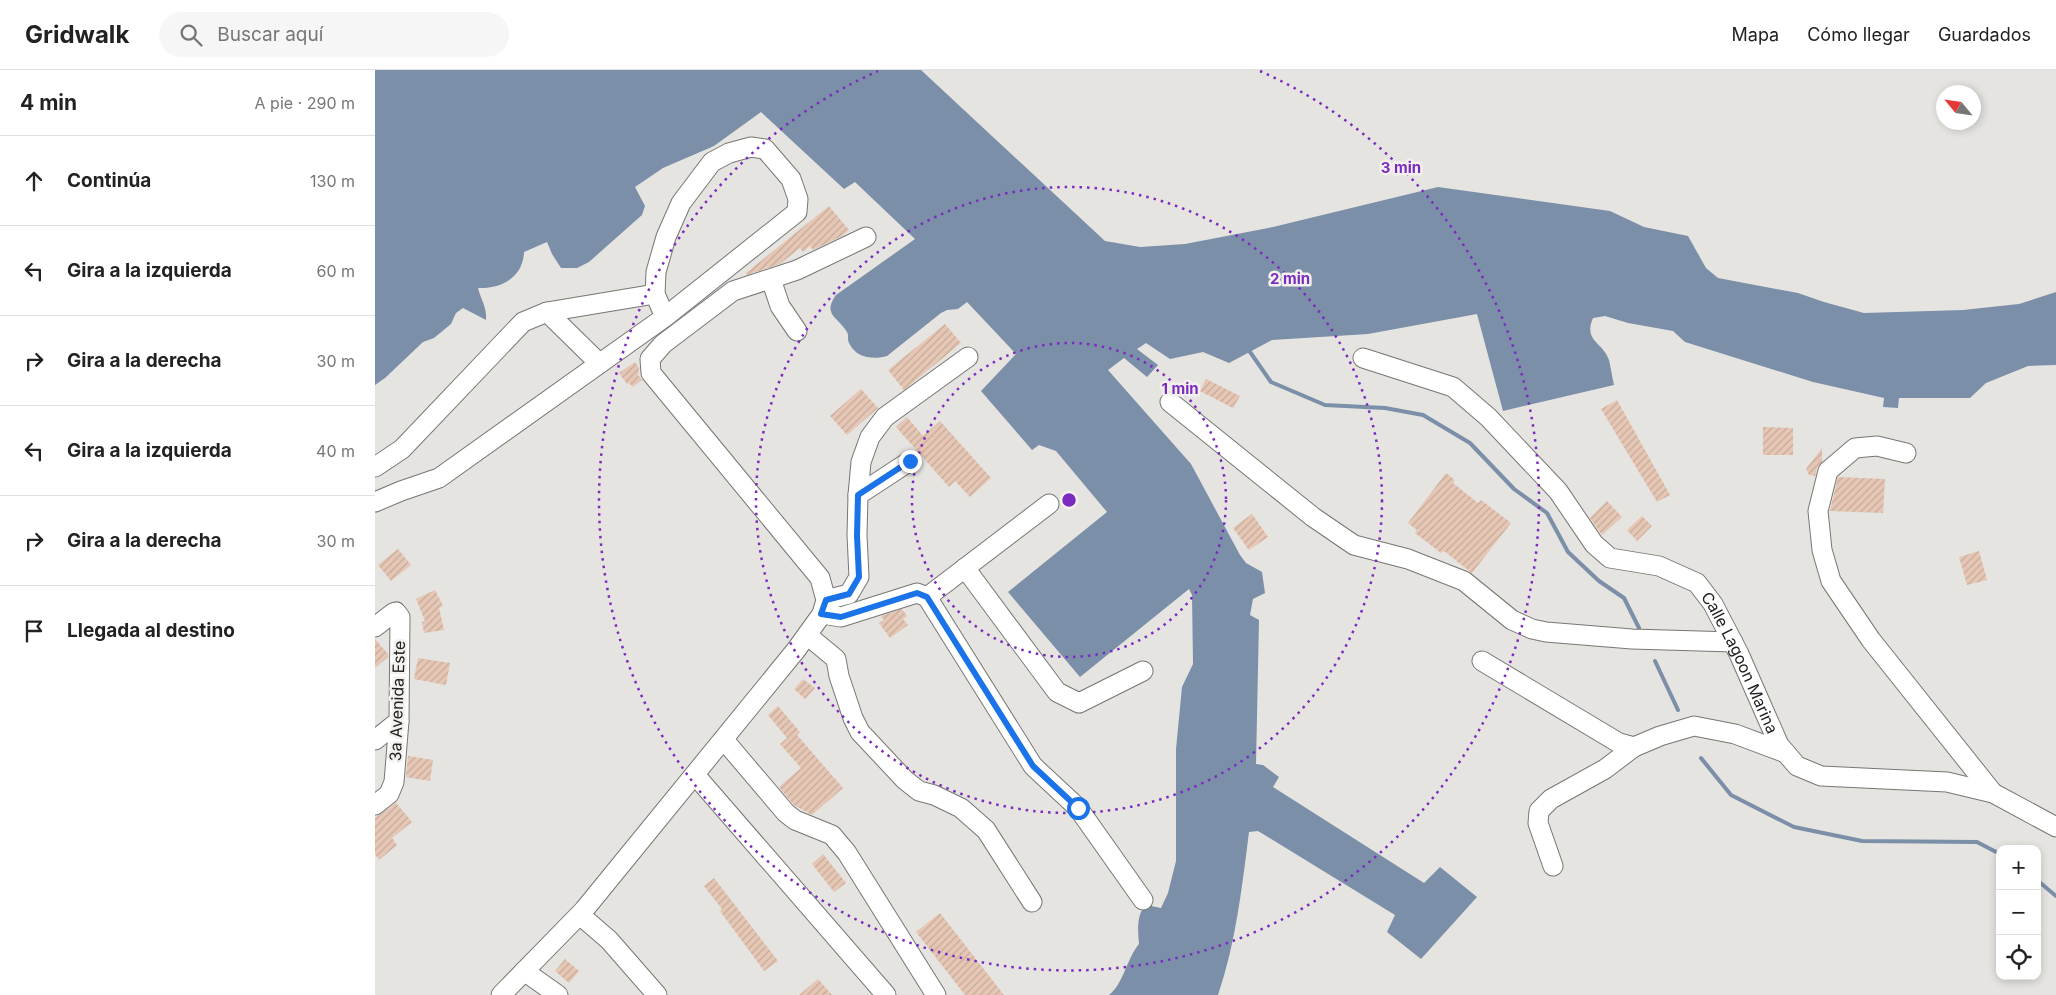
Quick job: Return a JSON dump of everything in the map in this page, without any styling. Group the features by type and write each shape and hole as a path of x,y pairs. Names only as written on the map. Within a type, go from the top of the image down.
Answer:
{"street":[{"path":"375,502 439,478 665,317 797,212 799,199 791,179 765,149 751,146 729,153 713,162 681,203 666,237 656,272 655,294 665,317"},
{"path":"824,607 820,578 651,373 650,358 663,344 733,291 797,270 866,237"},
{"path":"771,279 781,306 797,331"},
{"path":"375,467 402,449 523,322 547,312 655,294"},
{"path":"547,312 599,363"},
{"path":"501,995 580,915 696,776 807,635 824,607 849,594 859,577 858,495 861,462 871,437 885,418 968,357"},
{"name":"Calle Lagoon Marina","path":"1363,358 1453,387 1488,417 1558,491 1594,544 1610,558 1659,566 1697,583 1713,604 1733,642 1779,745 1797,766 1821,776 1947,782 1993,793 2056,827"},
{"path":"1170,402 1313,517 1354,545 1408,558 1464,581 1512,620 1532,629 1546,632 1632,639 1733,642"},
{"path":"1906,453 1877,446 1855,448 1828,471 1818,511 1822,550 1831,581 1871,640 1993,793"},
{"path":"858,495 910,461"},
{"path":"927,597 1049,504"},
{"path":"965,568 1057,692 1066,698 1079,704 1143,671"},
{"path":"824,607 841,617 917,593 927,597 1033,766 1078,808 1143,900"},
{"name":"3a Avenida Este","path":"375,627 393,613 396,612 400,617 399,721 394,782 382,799"},
{"path":"807,635 836,659 839,676 853,718 860,732 905,780 919,791 934,795 961,808 986,830 1032,902"},
{"path":"1483,661 1619,742 1634,747"},
{"path":"375,740 399,721"},
{"path":"1553,866 1538,823 1539,811 1551,799 1605,769 1634,747 1660,736 1694,726 1735,734 1786,753"},
{"path":"724,740 786,813 795,820 832,835 847,853 936,995"},
{"path":"696,776 886,995"},
{"path":"580,915 609,940 657,995"},
{"path":"524,972 558,995"}],"water":[{"path":"375,70 921,70 1105,241 1140,247 1185,244 1273,227 1438,187 1610,211 1644,227 1688,236 1706,268 1718,278 1798,293 1864,313 1963,310 2019,304 2056,292 2056,365 2028,366 1986,383 1970,398 1899,398 1898,408 1883,407 1884,398 1813,382 1685,342 1673,331 1628,323 1605,316 1593,318 1590,332 1609,360 1614,385 1503,411 1477,314 1368,334 1272,340 1229,363 1203,352 1170,359 1146,343 1137,349 1158,365 1147,377 1124,358 1108,370 1191,464 1240,555 1246,563 1262,572 1265,593 1253,599 1250,615 1259,620 1256,764 1263,765 1279,777 1273,787 1424,883 1440,867 1477,897 1421,959 1387,932 1395,915 1258,831 1249,832 1234,935 1218,995 1109,995 1122,978 1139,944 1138,923 1143,909 1146,905 1161,908 1168,893 1176,861 1176,749 1182,687 1193,664 1192,595 1189,589 1080,677 1008,592 1107,512 1056,451 1039,445 1032,450 981,391 1016,354 967,302 958,309 947,310 941,313 887,356 871,358 856,352 849,343 847,332 831,312 832,302 836,295 915,239 855,182 844,189 761,112 714,146 663,168 635,187 645,206 642,215 589,262 577,268 561,268 547,242 524,252 520,268 510,280 487,288 478,288 485,307 486,320 463,308 456,313 451,324 434,338 423,342 375,385"}],"building":[{"path":"829,206 849,230 842,236 813,250 810,246 803,252 800,248 780,264 747,275 746,273"},
{"path":"945,324 961,343 904,390 888,370"},
{"path":"635,362 639,368 638,375 642,380 633,387 629,383 627,384 619,373"},
{"path":"1206,379 1240,396 1233,408 1200,391"},
{"path":"861,389 878,408 847,435 830,416"},
{"path":"1617,400 1670,495 1657,502 1601,409"},
{"path":"907,417 923,436 940,421 991,478 970,497 955,481 949,487 896,427"},
{"path":"1763,427 1793,428 1793,455 1763,455"},
{"path":"1822,448 1822,462 1817,468 1815,476 1809,475 1806,469"},
{"path":"1446,473 1455,480 1453,483 1478,503 1481,500 1511,523 1472,573 1444,551 1441,553 1415,533 1417,530 1408,523"},
{"path":"1838,477 1885,479 1883,513 1830,511"},
{"path":"1607,501 1622,517 1602,535 1590,518"},
{"path":"1252,514 1268,537 1249,550 1233,528"},
{"path":"1642,516 1652,526 1637,541 1627,530"},
{"path":"398,549 411,565 391,581 378,565"},
{"path":"1979,551 1987,580 1967,585 1959,557"},
{"path":"435,590 443,606 439,608 444,630 424,633 422,622 425,621 416,599"},
{"path":"902,609 907,616 903,619 908,625 890,638 879,623 884,620 881,616"},
{"path":"375,639 388,654 388,657 375,668"},
{"path":"418,658 450,663 446,685 414,679"},
{"path":"803,679 815,688 805,699 794,689"},
{"path":"778,706 800,732 797,735 843,788 812,815 794,805 779,787 801,768 780,744 787,738 768,715"},
{"path":"408,756 433,760 430,781 406,777"},
{"path":"396,803 412,822 392,838 397,845 379,860 375,854 375,818"},
{"path":"823,854 846,883 834,892 812,864"},
{"path":"714,878 778,961 764,971 704,886"},
{"path":"940,913 1004,995 965,995 916,932"},
{"path":"565,959 579,971 569,983 555,971"},
{"path":"818,979 832,995 799,995"}],"waterway":[{"path":"1248,349 1271,382 1325,405 1385,408 1423,415 1470,443 1514,489 1547,513 1568,552 1599,581 1624,598 1639,628"},
{"path":"1655,661 1678,710"},
{"path":"1701,758 1731,795 1794,827 1862,841 1977,842 1996,852"},
{"path":"2041,883 2056,896"}],"route":[{"path":"910,461 858,495 859,577 856,586 849,594 826,600 821,614 841,617 917,593 927,597 1033,766 1078,808"}]}
